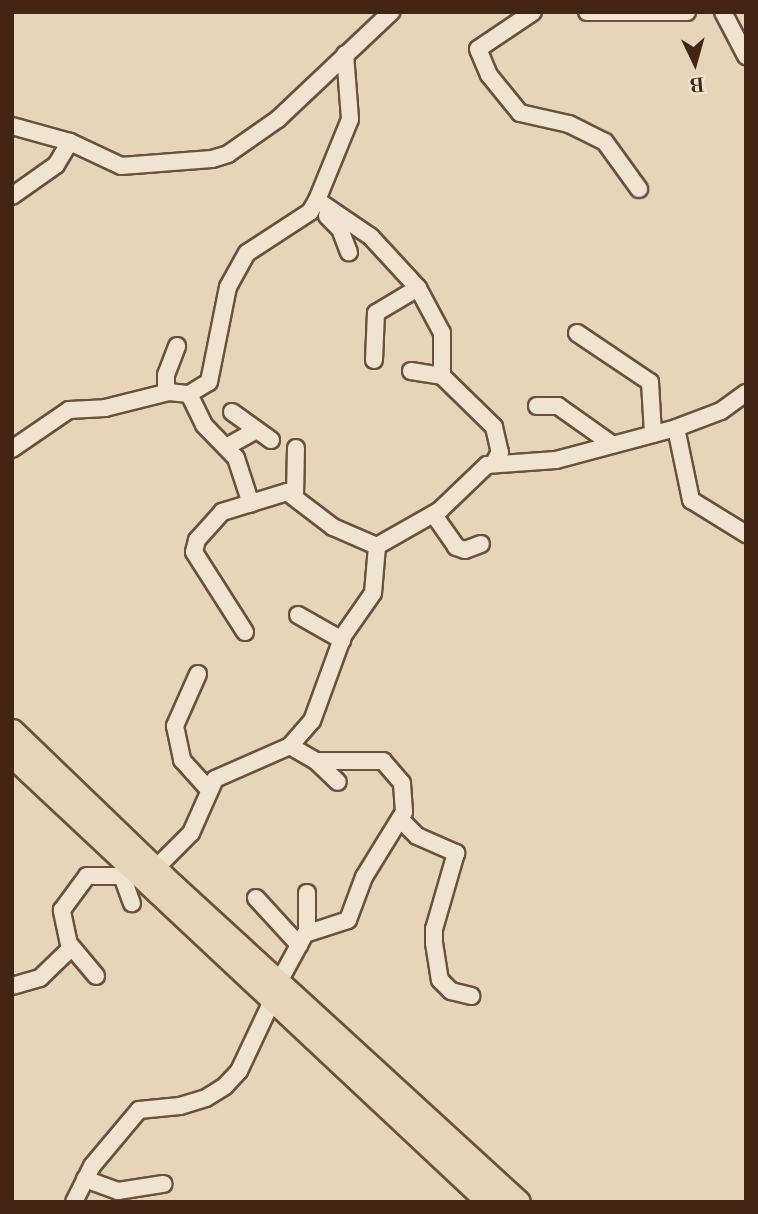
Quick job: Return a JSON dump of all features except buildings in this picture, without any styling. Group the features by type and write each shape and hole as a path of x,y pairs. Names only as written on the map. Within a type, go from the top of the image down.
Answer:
{"highway":[{"path":"12,731 139,874"},
{"path":"12,755 139,874 518,1202"},
{"path":"276,990 489,1202"}],"street":[{"path":"12,126 69,142 121,166 212,159 228,154 278,119 391,12"},
{"path":"533,12 478,49 489,75 520,113 569,124 605,142 639,189"},
{"path":"587,12 687,12"},
{"path":"723,12 746,56"},
{"path":"12,449 69,410 105,408 166,393 189,394 213,375 216,329 225,298 247,253 316,203 350,119 345,54"},
{"path":"12,195 56,165 69,142"},
{"path":"316,203 340,229 349,252"},
{"path":"316,203 371,237 418,288 442,333 442,376"},
{"path":"374,360 376,313 418,288"},
{"path":"578,333 650,382 653,435"},
{"path":"166,393 166,375 177,346"},
{"path":"377,546 434,515 494,463 500,452 494,428 442,376 411,371"},
{"path":"494,463 547,461 653,435 721,411 746,393"},
{"path":"189,394 204,425 236,458 251,504"},
{"path":"537,406 558,406 613,445"},
{"path":"232,412 271,440"},
{"path":"676,428 691,500 746,534"},
{"path":"226,447 255,430"},
{"path":"295,496 296,448"},
{"path":"245,632 193,548 222,512 282,492 295,496 333,527 377,546"},
{"path":"434,515 456,547 465,550 481,544"},
{"path":"96,976 71,946 62,925 62,910 84,879 139,874 191,833 209,790 223,773 290,746 312,721 342,640 373,593 377,546"},
{"path":"298,615 342,640"},
{"path":"198,674 175,726 182,760 209,790"},
{"path":"290,746 316,761 338,782"},
{"path":"303,939 348,920 364,877 402,821 402,783 383,761 316,761"},
{"path":"402,821 417,836 456,853 434,929 435,943 440,980 450,991 471,996"},
{"path":"132,904 139,874"},
{"path":"74,1202 85,1179 139,1110 180,1106 206,1098 225,1086 239,1071 303,939 307,892"},
{"path":"256,898 303,939"},
{"path":"12,986 47,973 71,946"},
{"path":"85,1179 118,1191 163,1184"}]}
